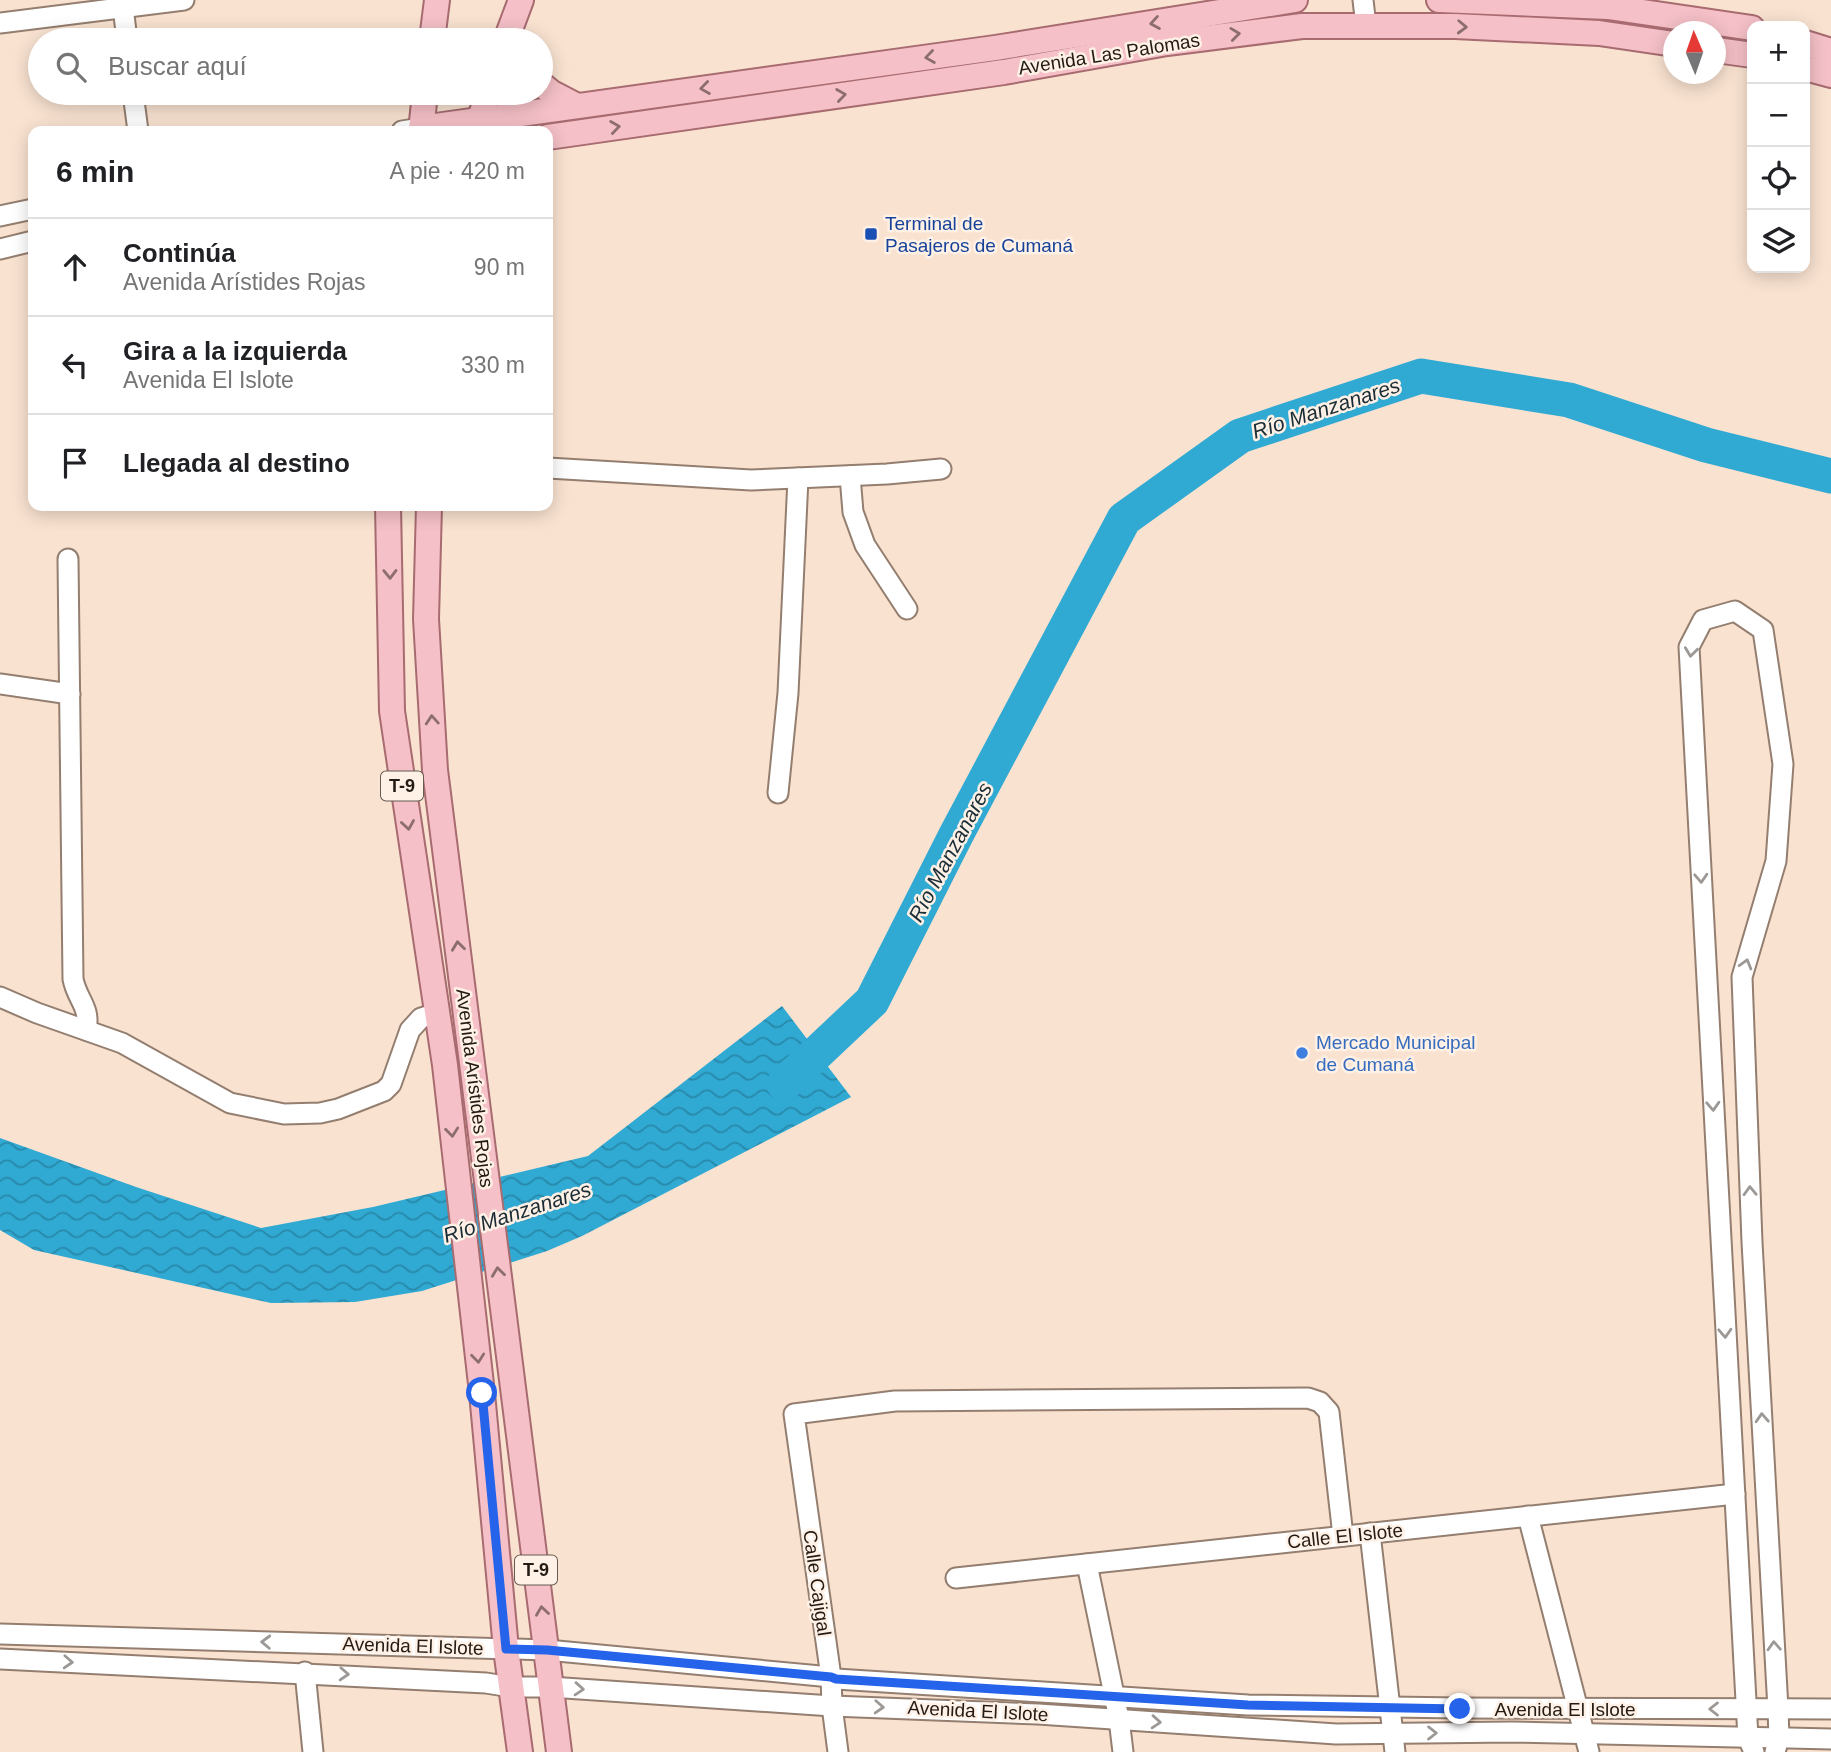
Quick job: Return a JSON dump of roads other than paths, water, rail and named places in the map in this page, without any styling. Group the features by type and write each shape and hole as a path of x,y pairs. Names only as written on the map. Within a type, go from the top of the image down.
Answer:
{"main road":[{"path":"434,28 438,0"},
{"path":"513,28 521,0"},
{"name":"Avenida Las Palomas","path":"477,125 577,106 995,48 1295,0"},
{"path":"1438,0 1583,3 1747,27"},
{"name":"Avenida Las Palomas","path":"553,136 1004,72 1167,43 1303,26 1455,26 1599,33 1663,42"},
{"path":"1810,45 1831,51"},
{"path":"1726,51 1747,54"},
{"path":"1810,69 1831,75"},
{"path":"553,94 577,106"},
{"path":"416,126 422,105"},
{"path":"477,125 484,105"},
{"name":"Avenida Arístides Rojas","path":"388,511 392,711 445,1065 482,1393 506,1649 520,1752"},
{"name":"Avenida Arístides Rojas","path":"429,511 426,619 435,770 559,1752"}],"street":[{"path":"0,23 146,2 184,0"},
{"path":"1363,0 1366,26"},
{"path":"123,7 126,28"},
{"path":"135,105 137,126"},
{"path":"0,216 28,210"},
{"path":"0,249 28,242"},
{"path":"553,468 751,480 942,470"},
{"path":"850,476 853,512 865,545 907,609"},
{"path":"778,793 788,693 798,478"},
{"path":"68,559 73,979 76,995 83,1001 88,1012 86,1030"},
{"path":"1751,1745 1689,648 1703,620 1735,611 1763,630 1783,764 1776,861 1742,977 1752,1242 1778,1709 1777,1745"},
{"path":"0,684 69,694"},
{"path":"0,997 122,1043 230,1103 284,1114 338,1109 384,1091 391,1084 410,1030 421,1018 437,1013"},
{"name":"Calle Cajigal","path":"838,1752 831,1677 793,1414 895,1401 1308,1398 1320,1402 1329,1412 1343,1536"},
{"name":"Calle El Islote","path":"956,1578 1735,1494"},
{"path":"1528,1516 1586,1743"},
{"path":"1370,1533 1394,1743"},
{"path":"1087,1564 1119,1719 1123,1752"},
{"name":"Avenida El Islote","path":"0,1634 547,1650 836,1679 1248,1705 1831,1709"},
{"name":"Avenida El Islote","path":"0,1659 305,1672 832,1706 1119,1719 1336,1734 1394,1743 1777,1745 1831,1740"},
{"path":"305,1672 313,1752"}],"water":[{"path":"782,1006 851,1097 582,1236 547,1251 422,1291 355,1302 271,1303 34,1250 0,1230 0,1138 261,1228 373,1207 588,1156"}],"waterway":[{"name":"Río Manzanares","path":"784,1084 872,1001 956,835 1124,519 1240,436 1421,376 1569,400 1706,445 1831,476"}],"place":[{"name":"Terminal de Pasajeros de Cumaná","path":"871,234"},
{"name":"Mercado Municipal de Cumaná","path":"1302,1053"}]}
